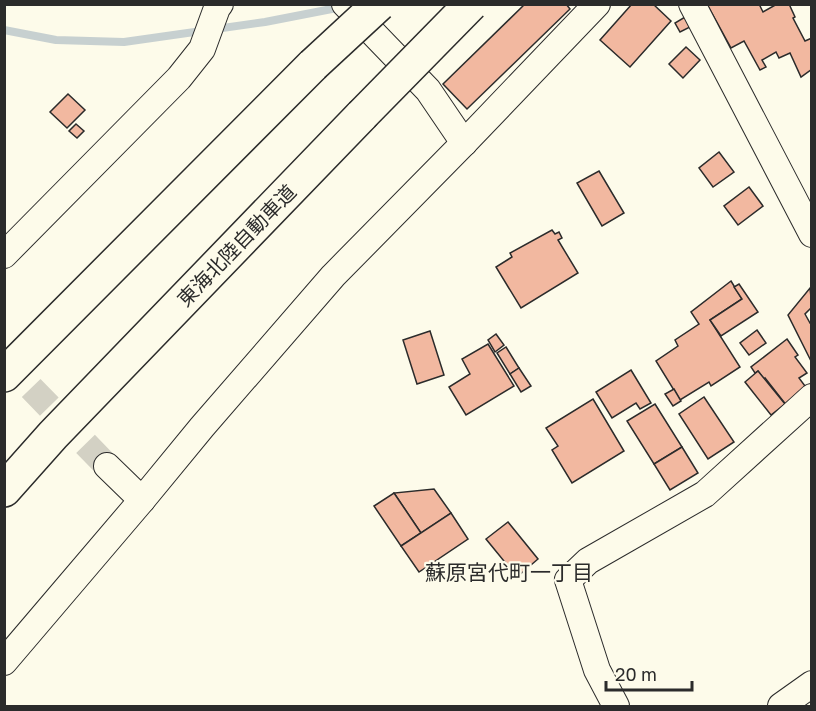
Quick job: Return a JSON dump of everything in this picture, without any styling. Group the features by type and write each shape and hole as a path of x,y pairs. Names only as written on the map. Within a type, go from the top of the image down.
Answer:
{"highway":[{"name":"東海北陸自動車道","path":"4,490 53,435 471,4"},
{"path":"4,375 314,65 360,9"}],"street":[{"path":"4,662 333,276 597,4"},
{"path":"692,4 812,234"},
{"path":"4,255 179,78 202,49 218,6"},
{"path":"360,9 428,90 464,143"},
{"path":"615,706 597,670 568,580 588,561 705,494 812,397"},
{"path":"106,465 142,500"},
{"path":"782,706 812,684"}],"building":[{"path":"525,4 566,4 570,9 467,109 443,84"},
{"path":"632,4 653,4 671,21 630,67 600,40"},
{"path":"707,4 759,4 763,12 777,4 789,4 795,17 793,18 805,41 812,38 812,69 801,77 790,53 779,58 776,52 762,60 766,67 760,70 744,41 731,48"},
{"path":"685,17 690,27 680,32 675,23"},
{"path":"686,47 700,60 683,78 669,64"},
{"path":"68,94 85,110 67,128 50,112"},
{"path":"76,124 84,131 77,138 69,131"},
{"path":"719,152 734,172 713,187 699,168"},
{"path":"599,171 624,213 602,226 577,183"},
{"path":"749,187 763,206 738,225 724,206"},
{"path":"552,230 555,234 559,232 562,238 558,240 578,273 521,308 496,267 512,257 510,253"},
{"path":"731,281 742,299 710,320 740,367 711,386 709,382 680,400 656,361 678,346 675,340 699,324 691,312"},
{"path":"739,284 758,312 721,336 710,320 742,299 734,287"},
{"path":"810,288 812,307 805,314 810,323 812,322 812,363 788,315"},
{"path":"757,330 766,343 749,355 740,343"},
{"path":"430,331 444,375 417,384 403,340"},
{"path":"496,334 504,345 495,352 488,340"},
{"path":"787,339 798,355 795,357 807,373 799,378 808,390 787,406 765,378 758,371 755,373 751,367"},
{"path":"488,344 514,386 466,415 449,387 470,374 462,359"},
{"path":"506,347 519,368 510,374 497,353"},
{"path":"519,368 531,386 521,392 510,374"},
{"path":"631,370 651,403 640,409 636,403 612,418 596,392"},
{"path":"758,371 785,404 771,415 745,382"},
{"path":"674,389 681,401 673,406 665,394"},
{"path":"704,397 734,442 708,459 679,414"},
{"path":"593,399 624,451 572,483 552,450 558,446 546,428"},
{"path":"655,404 682,447 654,464 627,421"},
{"path":"682,447 698,473 670,490 654,464"},
{"path":"434,489 451,513 421,533 394,493"},
{"path":"394,493 421,533 401,546 374,506"},
{"path":"451,513 468,539 419,572 401,546"},
{"path":"508,522 538,559 517,577 486,539"}],"waterway":[{"path":"4,30 56,40 124,42 265,22 342,7"}],"tunnel":[{"path":"4,360 107,466"}],"district":[{"name":"蘇原宮代町一丁目","path":"509,572"}]}
